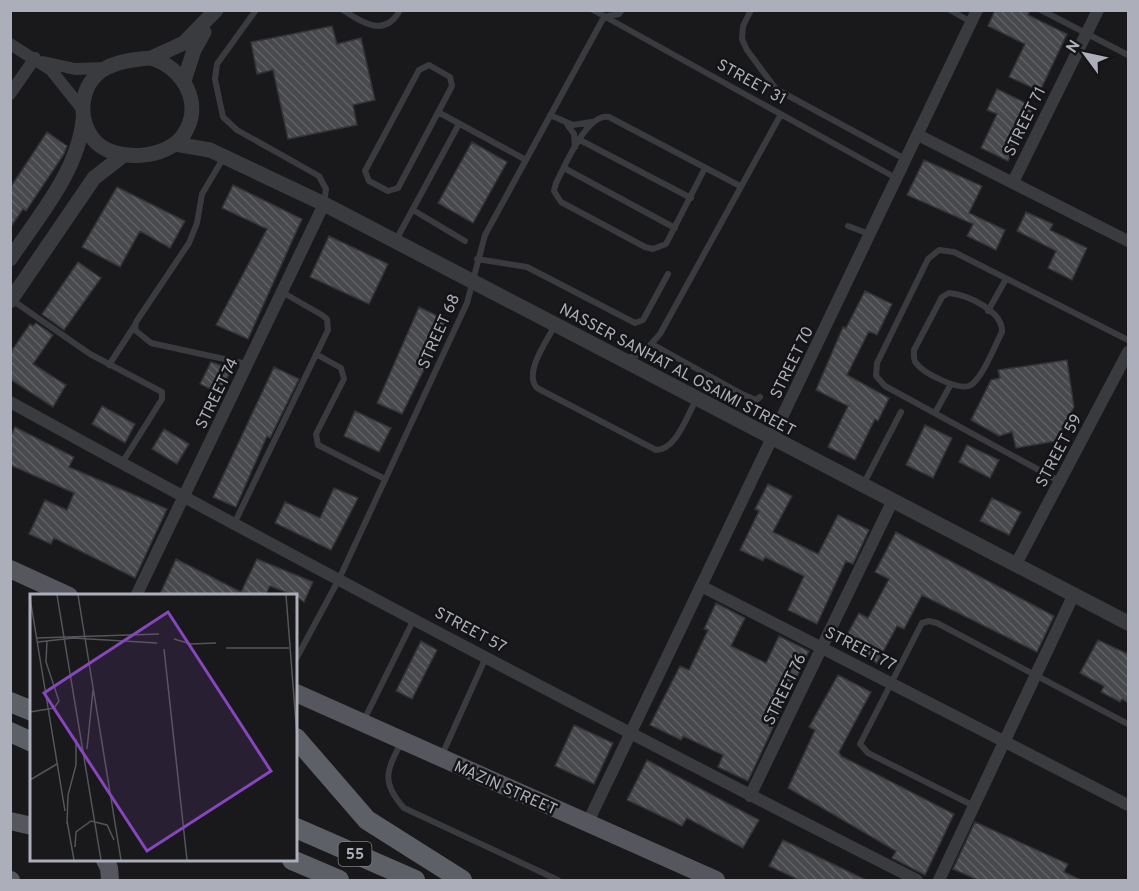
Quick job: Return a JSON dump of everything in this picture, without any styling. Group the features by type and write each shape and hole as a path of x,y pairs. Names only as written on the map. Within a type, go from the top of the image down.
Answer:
{"highway":[{"path":"10,702 30,710"},
{"path":"10,732 30,741"},
{"path":"297,739 367,820 462,880"},
{"name":"55","path":"297,828 415,880"},
{"name":"55","path":"294,861 339,880"}],"main road":[{"path":"10,569 65,594"},
{"name":"MAZIN STREET","path":"297,693 716,880"},
{"path":"10,821 30,826"},
{"path":"106,861 109,867 110,880"}],"street":[{"path":"37,59 75,69 106,68 151,58 184,43 216,10"},
{"path":"184,81 194,50 216,10"},
{"name":"STREET 71","path":"1013,182 1098,10"},
{"name":"STREET 70","path":"587,824 974,16"},
{"path":"10,44 37,59 62,81 83,113 93,139 106,150 121,156 164,150 175,144 183,136 190,118 190,99 184,81 172,67 151,58"},
{"path":"10,94 37,59"},
{"path":"10,260 72,161 82,135 86,91 91,82 106,68"},
{"path":"190,118 217,153"},
{"path":"918,135 1128,241"},
{"name":"NASSER SANHAT AL OSAIMI STREET","path":"175,144 217,153 324,204 1128,623"},
{"path":"11,300 94,178 121,156"},
{"name":"STREET 74","path":"137,594 324,204"},
{"name":"STREET 59","path":"1016,564 1128,352"},
{"name":"STREET 57","path":"12,407 750,796 918,880"},
{"name":"STREET 76","path":"750,796 893,500"},
{"name":"STREET 77","path":"701,586 823,646 1128,805"},
{"path":"939,880 1074,594"}],"lane":[{"path":"256,10 217,64 215,80 220,108 229,125 319,176 326,189 324,204"},
{"path":"343,10 371,27 383,27 396,18 400,10"},
{"name":"STREET 31","path":"593,10 780,116 897,178"},
{"path":"604,17 619,14 622,10"},
{"path":"751,10 741,33 744,45 776,89 906,159"},
{"path":"950,10 974,16"},
{"path":"1041,10 1128,55"},
{"name":"STREET 68","path":"297,657 339,579 466,303 485,235 604,17"},
{"path":"425,66 432,66 452,80 452,86 438,112 398,188 388,191 366,178 366,167 419,70 425,66"},
{"path":"438,112 525,160"},
{"path":"550,114 566,123 579,125 591,122"},
{"path":"617,357 628,358 642,354 652,344 780,116"},
{"path":"705,168 666,243 653,249 645,247 561,202 554,190 575,148 591,122 597,117 609,117 740,186"},
{"path":"566,123 574,134 575,148"},
{"path":"396,241 459,124"},
{"path":"580,140 691,198"},
{"path":"109,365 189,243 197,223 202,194 217,153"},
{"path":"564,168 675,228"},
{"path":"413,210 465,241"},
{"path":"848,226 870,234"},
{"path":"1060,481 885,386 876,376 878,363 928,259 939,250 954,252 1128,340"},
{"path":"477,259 527,267 635,323 645,318 668,274"},
{"path":"988,311 1006,279"},
{"path":"234,524 328,330 327,319 282,292"},
{"path":"950,293 960,294 998,316 1002,323 1002,332 976,381 968,387 958,388 951,384 918,366 913,358 920,339 942,297 950,293"},
{"path":"11,300 109,365 164,394 122,463"},
{"path":"136,322 137,333 151,343 248,364"},
{"path":"555,325 532,372 532,383 547,393 656,450 662,450 672,443 696,399"},
{"path":"652,344 742,394 756,400 760,397"},
{"path":"316,354 341,368 344,379 316,434 318,446 385,479"},
{"path":"935,413 951,384"},
{"path":"863,484 901,412"},
{"path":"362,723 415,618"},
{"path":"974,806 862,748 862,737 918,626 929,621 1128,724"},
{"path":"440,758 487,657"},
{"path":"402,740 387,771 389,784 404,808 558,880"}],"building":[{"path":"995,10 1030,10 1028,15 1067,34 1040,91 1009,77 1025,44 988,26"},
{"path":"332,26 337,44 361,38 375,100 353,105 357,125 288,139 273,70 257,74 251,42"},
{"path":"997,89 1034,107 1008,161 981,148 997,114 987,110"},
{"path":"47,132 67,146 64,154 26,211 23,209 10,228 10,188"},
{"path":"472,142 507,162 473,223 438,203"},
{"path":"924,160 982,186 969,213 1005,230 996,250 967,236 973,224 907,195"},
{"path":"233,185 302,219 248,339 216,325 267,229 222,208"},
{"path":"117,187 185,221 170,248 140,231 120,267 82,247"},
{"path":"1026,212 1053,224 1050,230 1087,248 1072,280 1048,268 1056,251 1017,231"},
{"path":"329,236 388,264 369,304 310,277"},
{"path":"78,262 101,278 64,330 42,314"},
{"path":"865,291 892,304 877,335 869,331 847,375 889,398 878,421 875,419 855,460 828,447 848,406 816,390 843,327 846,328"},
{"path":"419,307 448,321 402,414 377,403"},
{"path":"36,323 53,335 33,364 66,385 53,407 10,379 10,353 30,324 33,326"},
{"path":"1067,360 1074,407 1056,441 1016,448 1012,432 999,436 971,420 991,380 1000,378 998,370"},
{"path":"211,362 232,369 219,393 200,384"},
{"path":"274,367 299,379 270,438 267,436 236,507 213,497"},
{"path":"102,406 135,424 125,443 92,424"},
{"path":"355,411 391,428 379,452 344,436"},
{"path":"925,425 952,438 933,478 906,465"},
{"path":"15,427 74,457 69,467 167,509 135,578 54,538 51,544 29,534 45,500 67,510 74,493 10,465 10,437"},
{"path":"164,429 189,444 177,464 152,449"},
{"path":"967,445 999,460 990,478 959,462"},
{"path":"768,484 792,496 773,532 818,554 838,515 869,530 853,564 846,561 817,624 788,610 804,576 765,557 763,561 740,550 759,511 755,509"},
{"path":"334,488 358,498 331,550 275,523 285,502 320,518"},
{"path":"992,498 1021,512 1009,535 980,521"},
{"path":"896,532 1054,616 1037,652 922,595 904,629 897,626 877,663 842,644 859,613 868,618 889,579 875,572"},
{"path":"176,559 241,592 257,559 313,582 304,602 297,597 297,594 270,586 266,594 160,594"},
{"path":"716,603 745,618 731,646 766,663 779,636 809,651 748,781 718,767 723,755 683,736 681,740 650,725 680,666 689,670 708,630 704,629"},
{"path":"1098,640 1128,654 1128,703 1122,699 1120,702 1101,692 1104,686 1080,673"},
{"path":"421,641 437,650 412,699 396,691"},
{"path":"838,675 871,692 839,752 841,756 954,814 925,875 892,858 896,851 788,788 815,730 809,727"},
{"path":"574,725 613,743 594,784 555,766"},
{"path":"647,760 759,820 743,848 687,818 682,826 627,800"},
{"path":"975,822 1068,864 1064,872 1081,880 978,880 953,869"},
{"path":"783,840 866,880 799,880 769,866"}]}
